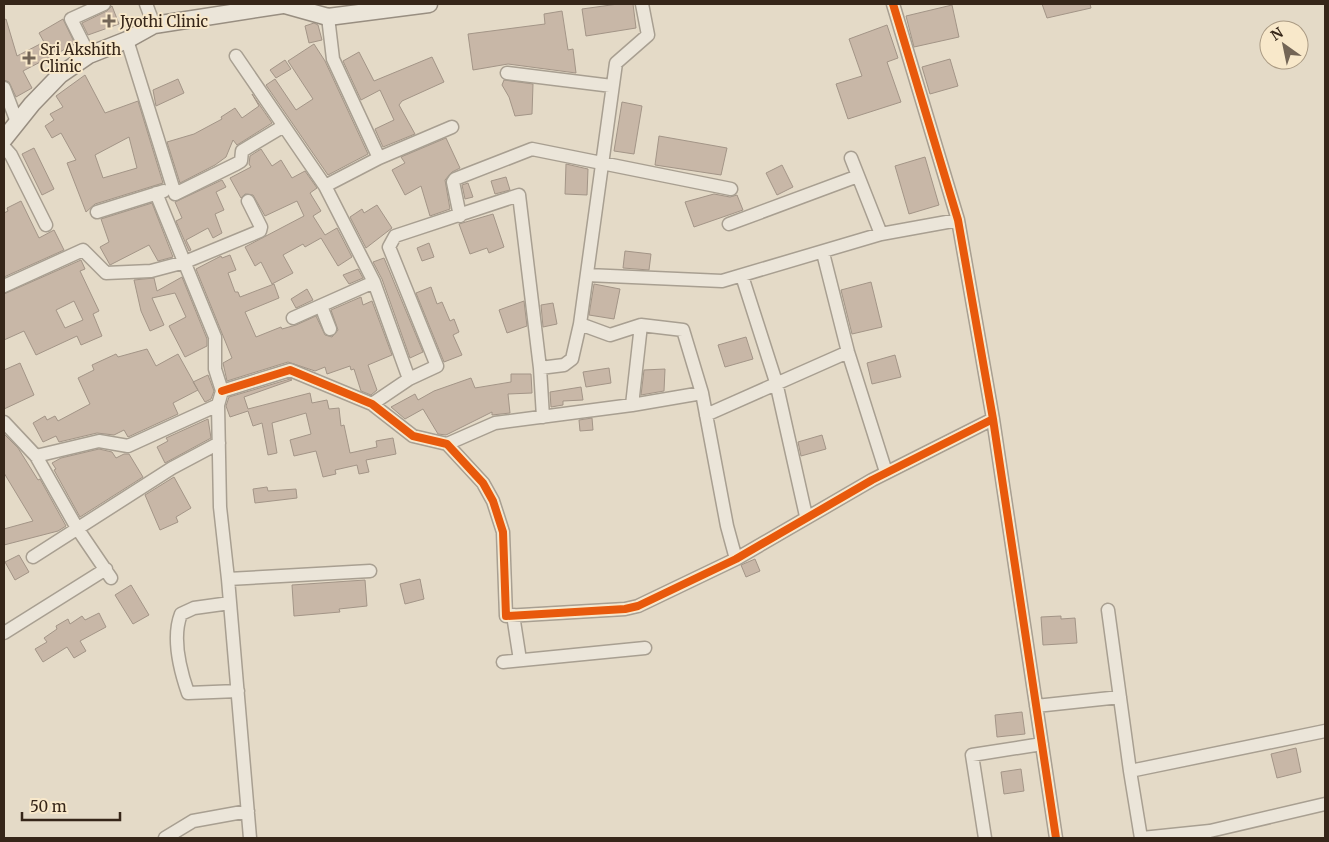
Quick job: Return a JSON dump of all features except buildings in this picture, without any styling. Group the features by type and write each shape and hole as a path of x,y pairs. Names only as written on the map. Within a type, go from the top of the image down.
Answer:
{"main road":[{"path":"4,139 60,75 89,55 127,40 154,25 282,4 328,17 429,4"}],"street":[{"path":"89,55 72,19 104,4"},
{"path":"146,4 154,25"},
{"path":"540,368 568,363 572,359 580,324 616,62 648,35 642,4"},
{"path":"892,4 958,220 993,419 1056,838"},
{"path":"328,17 333,58 379,158"},
{"path":"127,40 175,194 236,164 241,160 242,151 282,127"},
{"path":"236,56 282,127 325,186 374,282 409,379"},
{"path":"507,73 612,86"},
{"path":"4,88 18,122"},
{"path":"325,186 379,158 452,127"},
{"path":"4,147 11,155 46,225"},
{"path":"460,216 453,182 455,179 532,149 731,189"},
{"path":"851,158 881,234"},
{"path":"729,224 858,176"},
{"path":"97,212 173,189"},
{"path":"156,193 215,337 215,369 222,392 218,405 220,507 250,838"},
{"path":"372,404 409,379 437,366 389,247 395,236 519,195 540,368 543,417"},
{"path":"4,286 83,250 106,273 151,271 185,262 260,231 261,227 248,201"},
{"path":"587,275 711,282 742,276 881,234 958,220"},
{"path":"823,253 848,352 886,472"},
{"path":"742,276 776,382 806,516"},
{"path":"293,318 374,282"},
{"path":"321,306 330,329"},
{"path":"580,324 610,335 641,325 683,330 702,393 736,559"},
{"path":"632,406 641,325"},
{"path":"706,415 776,382 848,352"},
{"path":"222,392 290,370 372,404 413,436 447,444 482,483 493,501 503,532 506,616 625,609 638,606 736,559 806,516 886,472 993,419"},
{"path":"447,444 495,423 632,406 702,393"},
{"path":"36,456 99,441 128,446 218,405"},
{"path":"4,422 36,456 77,528 108,574 4,632"},
{"path":"33,557 172,468 219,443"},
{"path":"228,579 370,571"},
{"path":"230,603 194,608 181,614 176,626 183,678 188,693 238,691"},
{"path":"1108,610 1141,838 1210,831 1325,804"},
{"path":"513,615 520,660"},
{"path":"503,662 645,648"},
{"path":"1036,706 1120,697"},
{"path":"1130,771 1325,731"},
{"path":"985,838 972,755 1042,744"},
{"path":"165,838 193,821 248,811"}],"cycle path":[{"path":"893,4 958,220 993,419 1056,838"},
{"path":"222,391 290,370 372,404 413,436 447,444 483,483 493,501 503,532 506,616 625,609 638,606 736,559 872,480 993,419"}],"place":[{"name":"Jyothi Clinic","path":"109,21"},
{"name":"Sri Akshith Clinic","path":"29,58"}]}
